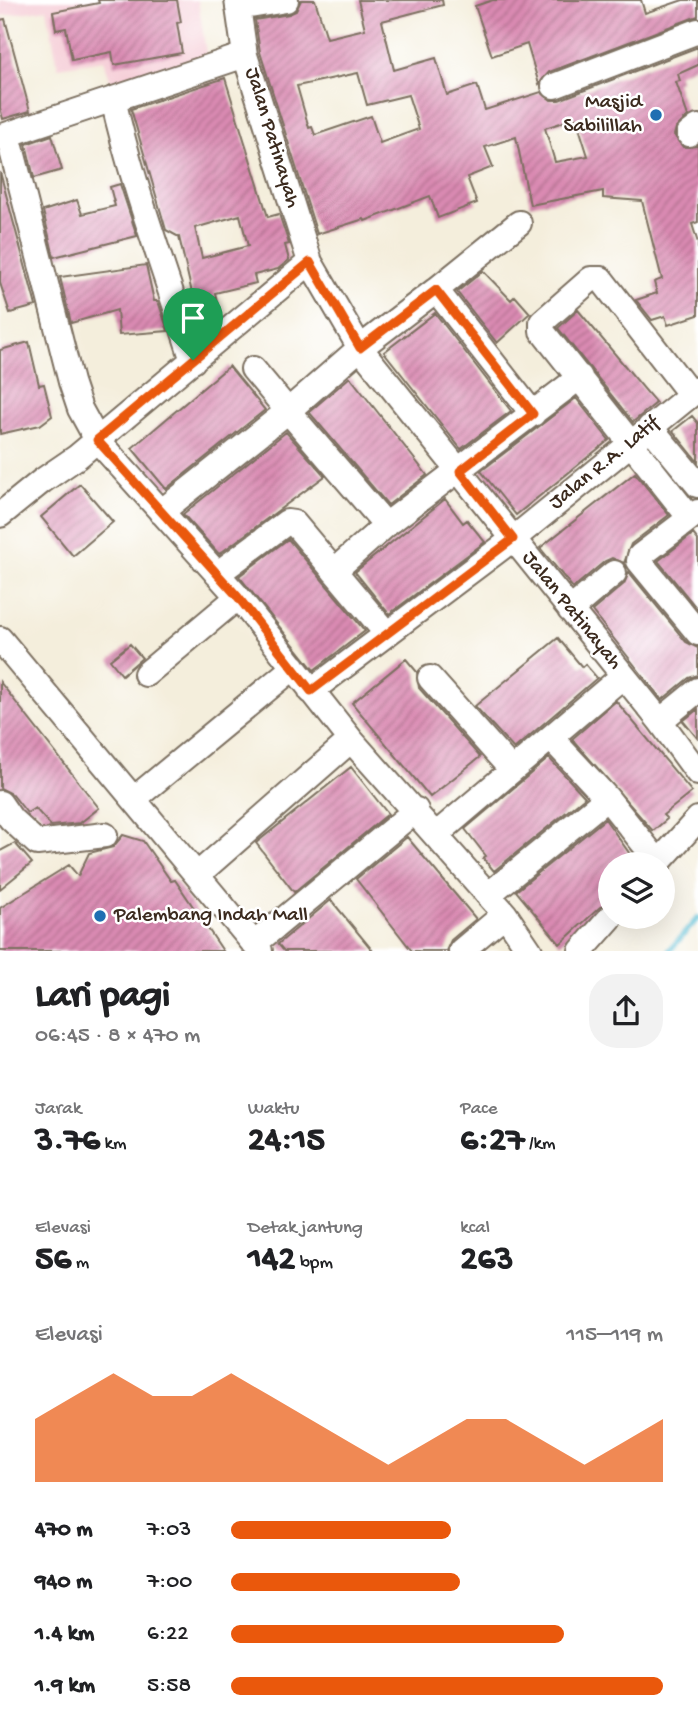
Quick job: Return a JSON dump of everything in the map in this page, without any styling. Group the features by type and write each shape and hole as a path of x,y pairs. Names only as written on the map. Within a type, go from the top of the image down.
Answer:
{"street":[{"path":"238,4 286,0"},
{"name":"Jalan Patinayah","path":"238,4 245,55 310,262 360,348 660,721 698,773"},
{"path":"554,86 698,31"},
{"path":"245,55 4,136 71,382 80,410 97,440 238,597 351,740 416,810 505,914 530,951"},
{"path":"113,99 127,164 168,279 193,360"},
{"path":"161,512 288,411 360,348 519,223"},
{"path":"0,515 97,440 310,262"},
{"path":"694,392 601,279 591,279 541,325 542,331 629,443 694,515 640,556 639,561 698,633"},
{"path":"436,290 533,414"},
{"path":"253,369 386,525"},
{"path":"334,571 386,525 580,377"},
{"name":"Jalan R.A. Latif","path":"311,691 513,539 694,392"},
{"path":"650,427 698,485"},
{"path":"216,574 290,522 387,634"},
{"path":"570,610 614,573"},
{"path":"146,674 238,597"},
{"path":"0,639 257,947 416,810"},
{"path":"134,799 294,667"},
{"path":"437,834 510,769 551,738 623,676"},
{"path":"430,678 510,769"},
{"path":"660,721 698,690"},
{"path":"551,738 607,798 649,852"},
{"path":"197,875 351,740"},
{"path":"488,895 607,798"},
{"path":"5,811 37,843 105,835"},
{"path":"669,852 698,819"},
{"path":"461,951 505,914"},
{"path":"581,951 600,929"}],"shaded area":[{"path":"0,0 198,0 207,59 111,83 104,60 58,67 47,9 0,16"}],"building":[{"path":"98,0 177,0 181,22 177,23 182,53 114,65 112,52 72,60 66,28 56,30 53,12 99,3"},
{"path":"301,0 315,0 327,38 365,29 358,0 442,0 443,5 382,21 394,70 436,58 447,95 477,85 485,110 541,92 551,100 559,100 698,47 698,65 678,74 680,81 676,82 688,116 676,128 674,135 683,147 698,146 698,222 692,224 698,243 698,315 668,325 665,316 652,320 636,300 657,293 654,282 662,279 642,201 603,198 603,191 530,205 516,137 485,147 493,167 467,177 477,203 438,218 430,196 365,221 364,219 317,234 260,52 255,20 296,11","holes":["358,73 367,105 408,95 419,129 380,143 371,116 315,135 312,127 309,128 297,86","576,118 588,156 555,162 545,128"]},
{"path":"493,0 641,0 645,13 683,0 698,0 698,16 549,72 539,84 527,44 492,56 475,6"},
{"path":"5,19 30,111 3,119 0,108 0,20"},
{"path":"225,78 268,217 279,214 289,244 285,245 289,260 278,269 254,275 256,283 215,293 218,305 193,311 187,295 192,293 179,237 166,230 131,109","holes":["240,215 248,246 202,258 195,228"]},
{"path":"52,135 62,170 34,178 26,144"},
{"path":"0,172 36,306 10,313 0,283"},
{"path":"120,184 137,236 54,257 43,211 77,200 82,214 115,206 110,187"},
{"path":"146,265 154,301 158,301 168,331 119,335 117,310 71,323 60,277"},
{"path":"483,271 511,300 515,296 530,313 497,343 457,292"},
{"path":"578,310 656,403 633,422 558,328"},
{"path":"435,313 511,411 461,449 384,352"},
{"path":"29,342 39,385 44,384 52,416 40,425 0,434 0,350"},
{"path":"229,366 265,410 166,489 132,448"},
{"path":"350,377 427,475 388,505 309,412"},
{"path":"576,398 609,440 516,515 481,471"},
{"path":"692,416 698,423 698,462 673,431"},
{"path":"286,432 325,476 219,554 183,514"},
{"path":"635,473 669,515 631,544 624,563 612,558 605,561 573,588 540,548"},
{"path":"80,484 113,522 73,556 41,517"},
{"path":"445,499 463,523 467,520 485,542 389,614 355,572"},
{"path":"693,534 698,540 698,610 658,561"},
{"path":"288,539 365,631 314,670 239,576"},
{"path":"629,572 686,642 698,648 698,675 689,678 662,700 592,611 624,584"},
{"path":"558,638 582,667 585,664 597,678 514,749 475,706"},
{"path":"130,644 142,658 122,675 110,660"},
{"path":"406,659 417,672 419,688 480,757 430,797 352,703"},
{"path":"0,682 99,808 80,823 51,826 35,808 27,813 12,794 0,788"},
{"path":"616,701 692,792 663,815 667,819 653,831 572,739"},
{"path":"698,709 698,739 683,721"},
{"path":"549,758 585,797 494,871 465,829"},
{"path":"351,767 388,814 294,892 256,843"},
{"path":"605,819 628,852 598,852 598,909 560,944 516,891"},
{"name":"Palembang Indah Mall","path":"123,835 143,841 171,881 175,880 223,951 0,951 0,908 69,865 78,876 89,853 113,847"},
{"path":"407,837 476,919 451,940 446,951 412,951 356,879"},
{"path":"15,843 32,863 0,889 0,851"},
{"path":"331,900 373,951 284,951 278,944"}],"waterway":[{"path":"669,951 698,918"}],"place":[{"name":"Masjid Sabilillah","path":"656,115"},
{"name":"Palembang Indah Mall","path":"100,916"}],"route":[{"path":"310,262 360,348 436,290 533,414 460,471 513,539 311,691 238,597 97,440 193,360 310,262"}]}
